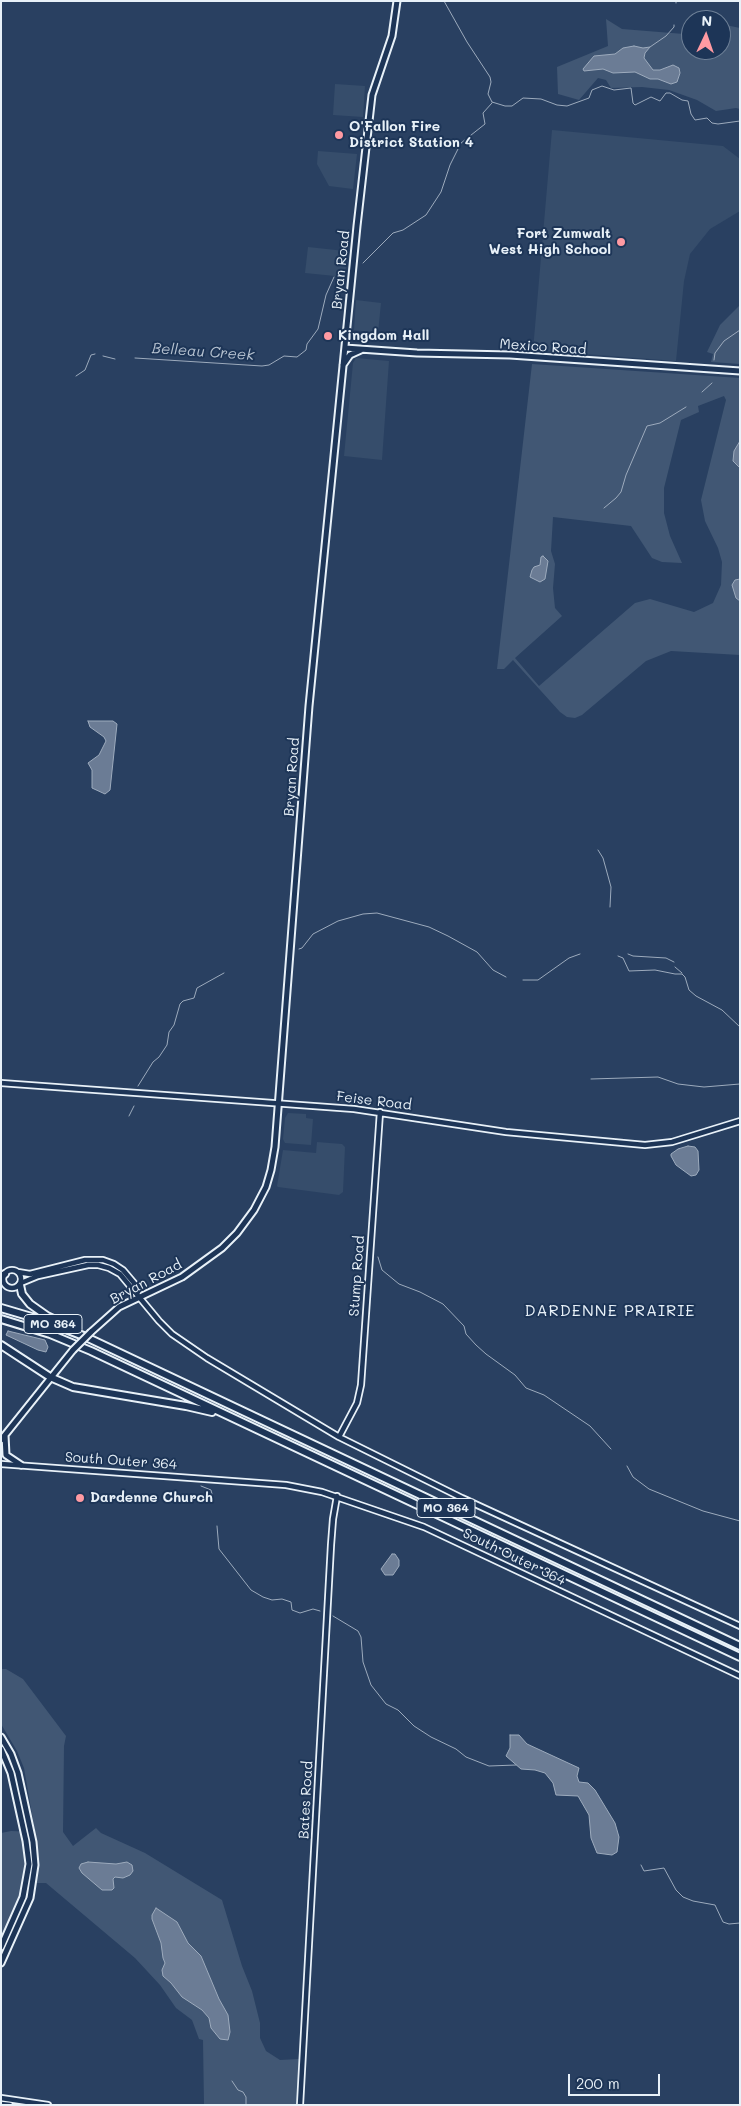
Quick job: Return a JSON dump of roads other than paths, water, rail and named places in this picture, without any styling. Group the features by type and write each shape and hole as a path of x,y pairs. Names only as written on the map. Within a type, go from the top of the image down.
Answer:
{"highway":[{"path":"20,1284 22,1294 36,1308 102,1345"},
{"name":"MO 364","path":"1,1308 61,1327 102,1345 740,1646"},
{"name":"MO 364","path":"1,1319 82,1346 740,1657"},
{"path":"1,1345 50,1377 80,1389 193,1407 236,1420"}],"main road":[{"name":"Bryan Road","path":"1,1440 73,1350 114,1311 139,1296 169,1284 191,1271 225,1244 249,1218 262,1197 271,1170 278,1104 309,706 371,100 392,36 397,1"},
{"name":"Mexico Road","path":"345,348 417,353 510,355 740,371"},
{"path":"343,365 350,355 364,349"},
{"path":"5,1435 6,1456 21,1465"},
{"path":"1,1737 11,1754 18,1772 33,1842 35,1865 30,1898 1,1963"},
{"path":"1,1749 11,1774 29,1861 23,1897 1,1947"}],"street":[{"name":"Feise Road","path":"1,1083 380,1112 506,1132 645,1145 672,1142 740,1121"},
{"name":"Stump Road","path":"338,1437 357,1403 361,1385 380,1112"},
{"path":"139,1296 134,1283 123,1270 103,1260 85,1260 30,1274 11,1270 3,1275 3,1280 7,1286 14,1288 20,1284 58,1271 98,1264 116,1272 139,1296 159,1322 172,1334 207,1358 338,1437 462,1498 740,1626"},
{"path":"18,1272 21,1277 20,1284"},
{"name":"South Outer 364","path":"1,1464 286,1485 337,1496 424,1526 740,1676"},
{"name":"Bates Road","path":"300,2105 331,1544 337,1496"},
{"path":"1,2098 48,2105"},
{"path":"1,2104 10,2105"}],"waterway":[{"path":"444,1 467,42 490,77 491,82 488,94 492,102"},
{"path":"650,47 666,36 674,25"},
{"name":"Belleau Creek","path":"492,102 512,106 523,98 541,99 557,105 567,106 589,98 592,90 602,86 614,90 631,88 635,105 651,97 660,101 666,93 670,93 682,100 688,101 691,114 695,120 707,118 712,123 718,124 740,121"},
{"name":"Belleau Creek","path":"363,263 393,233 403,230 426,215 441,192 450,165 461,143 485,124 483,113 492,103"},
{"name":"Belleau Creek","path":"135,358 262,366 269,365 284,356 297,357 306,350 307,344 318,329 326,295 334,277"},
{"path":"714,360 715,353 724,341 740,330"},
{"name":"Belleau Creek","path":"76,376 85,370 91,355 95,354"},
{"name":"Belleau Creek","path":"103,356 115,359"},
{"path":"702,392 712,383"},
{"path":"604,508 621,492 626,475 647,426 660,423 686,407"},
{"path":"598,850 603,858 611,887 610,907"},
{"path":"299,949 302,948 313,934 338,921 363,914 377,913 429,927 448,936 477,952 493,970 506,977"},
{"path":"523,980 538,980 569,958 580,954"},
{"path":"628,954 666,958 674,962"},
{"path":"618,956 623,958 629,971 655,970 682,974 685,977 689,990 696,996 722,1010 740,1027"},
{"path":"675,967 682,973"},
{"path":"138,1086 153,1062 167,1045 169,1032 174,1025 180,1004 183,1001 194,998 197,988 224,973"},
{"path":"591,1079 658,1077 678,1084 704,1087 740,1084"},
{"path":"129,1116 134,1106"},
{"path":"378,1257 382,1270 399,1284 443,1304 464,1326 466,1334 486,1354 515,1375 526,1388 544,1395 590,1426 611,1449"},
{"path":"627,1466 633,1477 649,1489 703,1511 740,1521"},
{"path":"201,1486 211,1490 213,1498"},
{"path":"217,1526 219,1549 251,1590 272,1600 282,1599 291,1602 292,1610 300,1613 313,1609 320,1611"},
{"path":"333,1616 358,1631 361,1637 363,1662 371,1685 386,1704 398,1710 414,1726 456,1749 466,1757 489,1766 516,1765"},
{"path":"641,1865 644,1871 664,1868 676,1890 683,1897 715,1905 723,1922 729,1924 740,1923"},
{"path":"232,2081 246,2097 246,2105"}],"place":[{"name":"O'Fallon Fire District Station 4","path":"339,135"},
{"name":"Fort Zumwalt West High School","path":"621,242"},
{"name":"Kingdom Hall","path":"328,336"},
{"name":"Dardenne Church","path":"80,1498"}],"district":[{"name":"DARDENNE PRAIRIE","path":"610,1311"}]}
